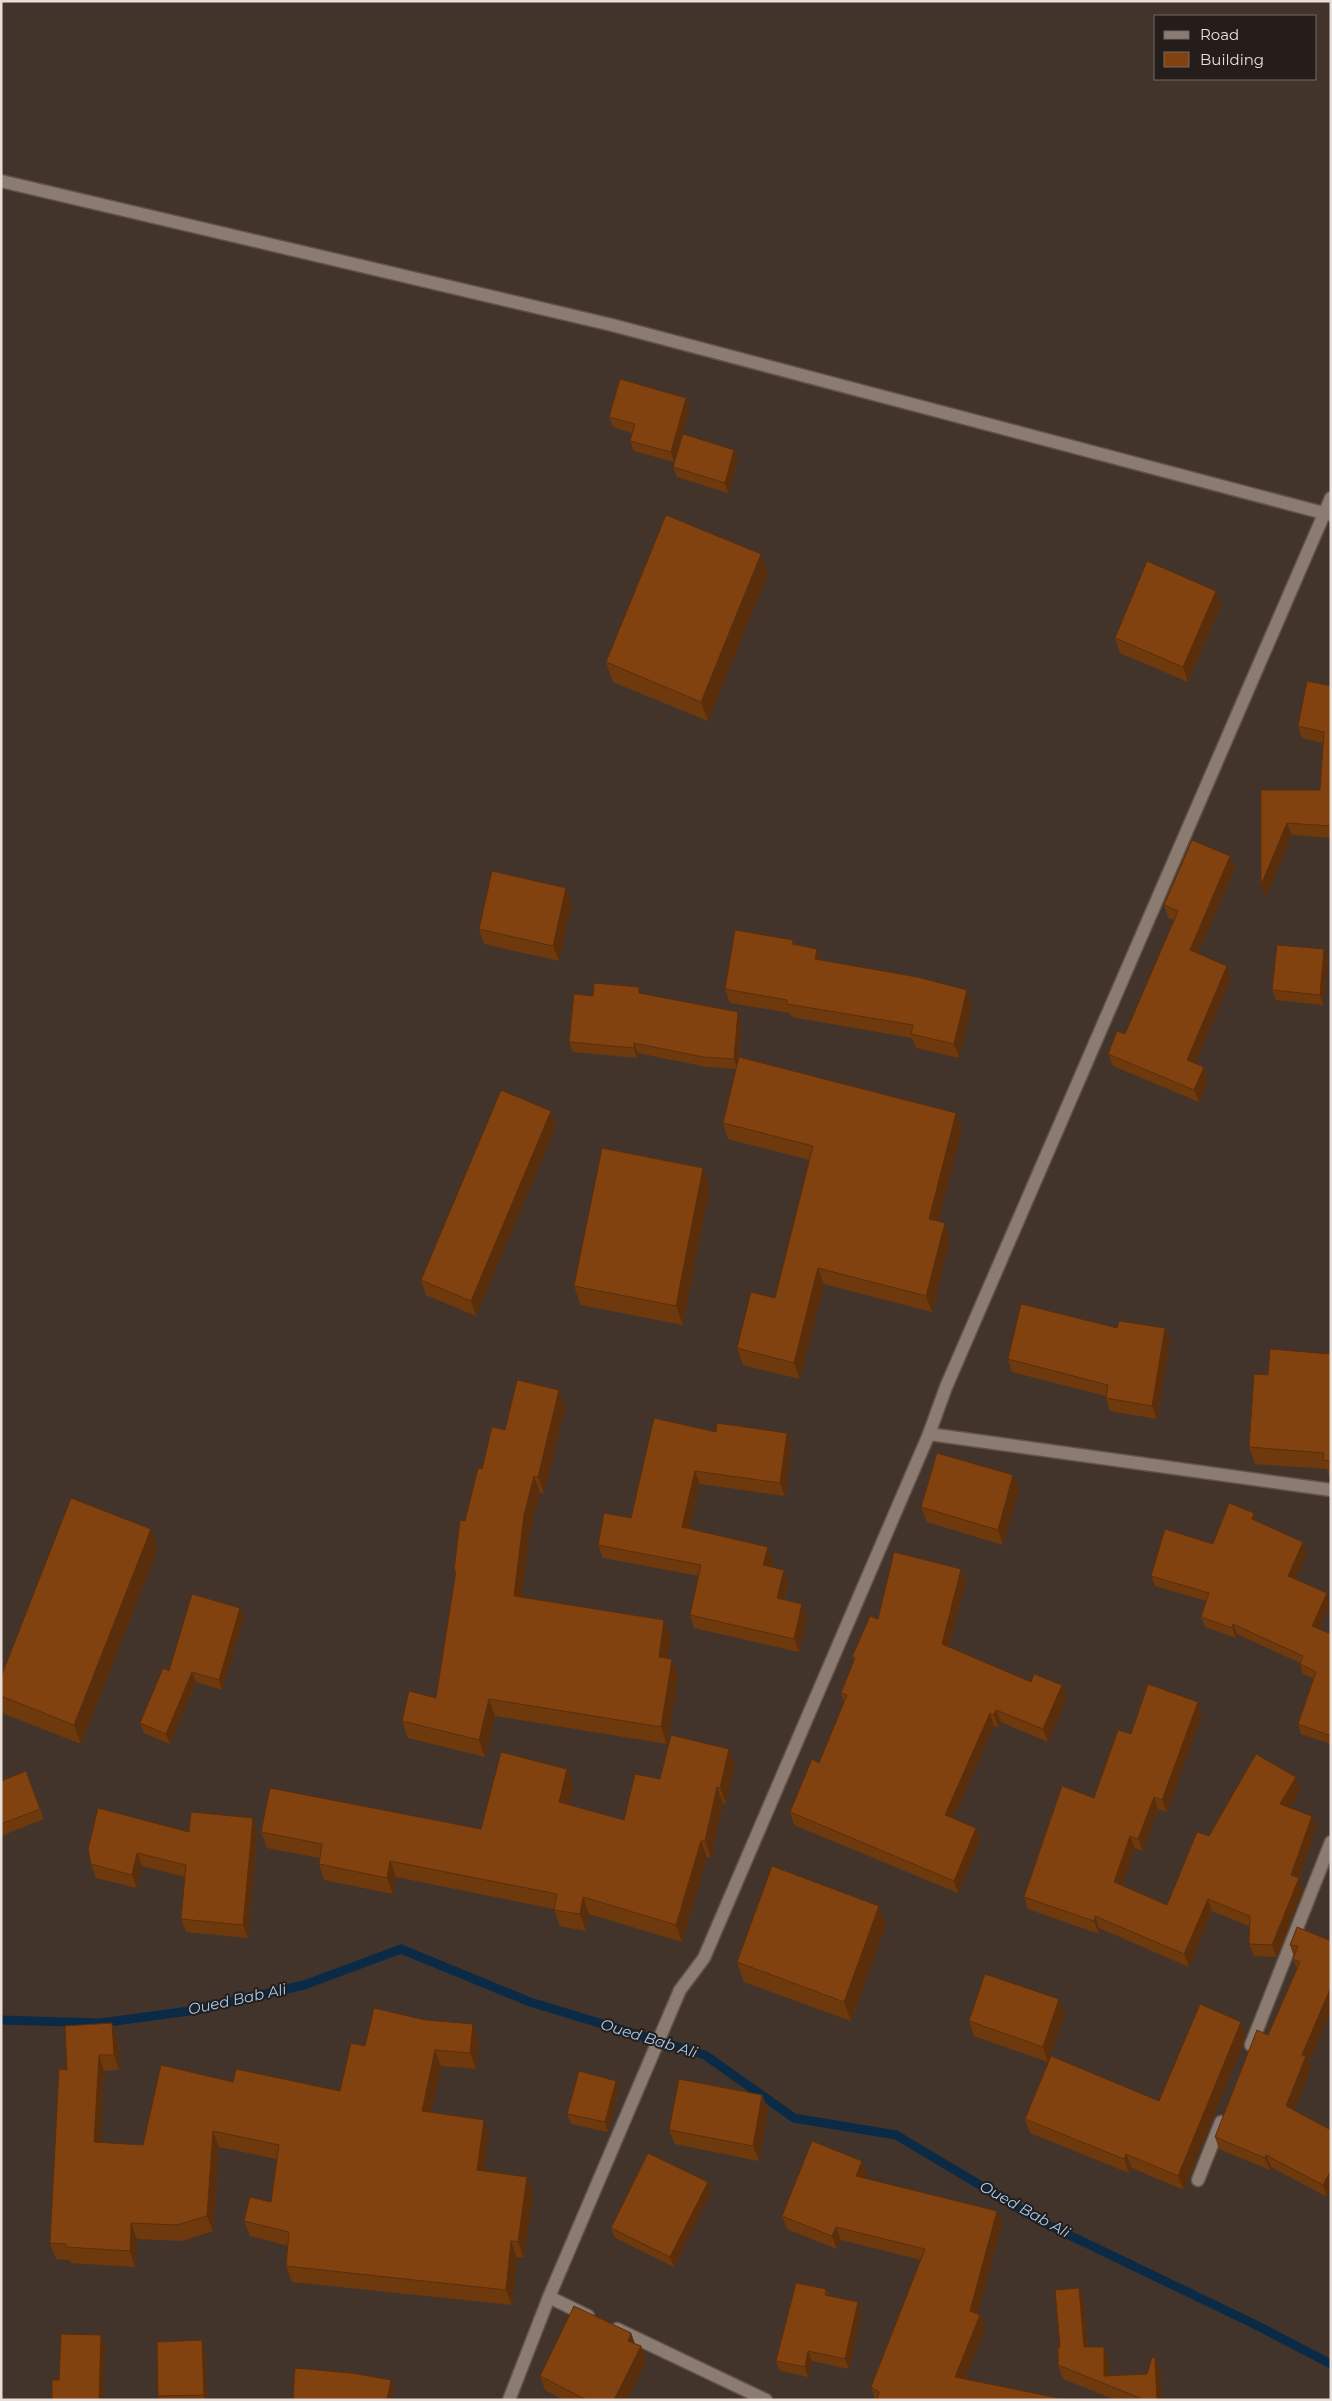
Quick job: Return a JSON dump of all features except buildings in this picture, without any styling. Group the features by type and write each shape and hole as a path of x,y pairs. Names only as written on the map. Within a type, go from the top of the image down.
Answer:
{"street":[{"path":"1,181 612,325 1327,514"},
{"path":"513,2399 549,2297 680,1990 704,1958 928,1434 950,1378 1327,514 1331,498"},
{"path":"928,1434 1331,1490"},
{"path":"1245,2061 1331,1842"},
{"path":"1198,2180 1227,2106"},
{"path":"549,2297 766,2400"}],"waterway":[{"name":"Oued Bab Ali","path":"1,2020 100,2023 197,2010 304,1985 401,1949 530,2002 705,2055 794,2118 896,2135 1040,2221 1254,2324 1331,2364"}]}
